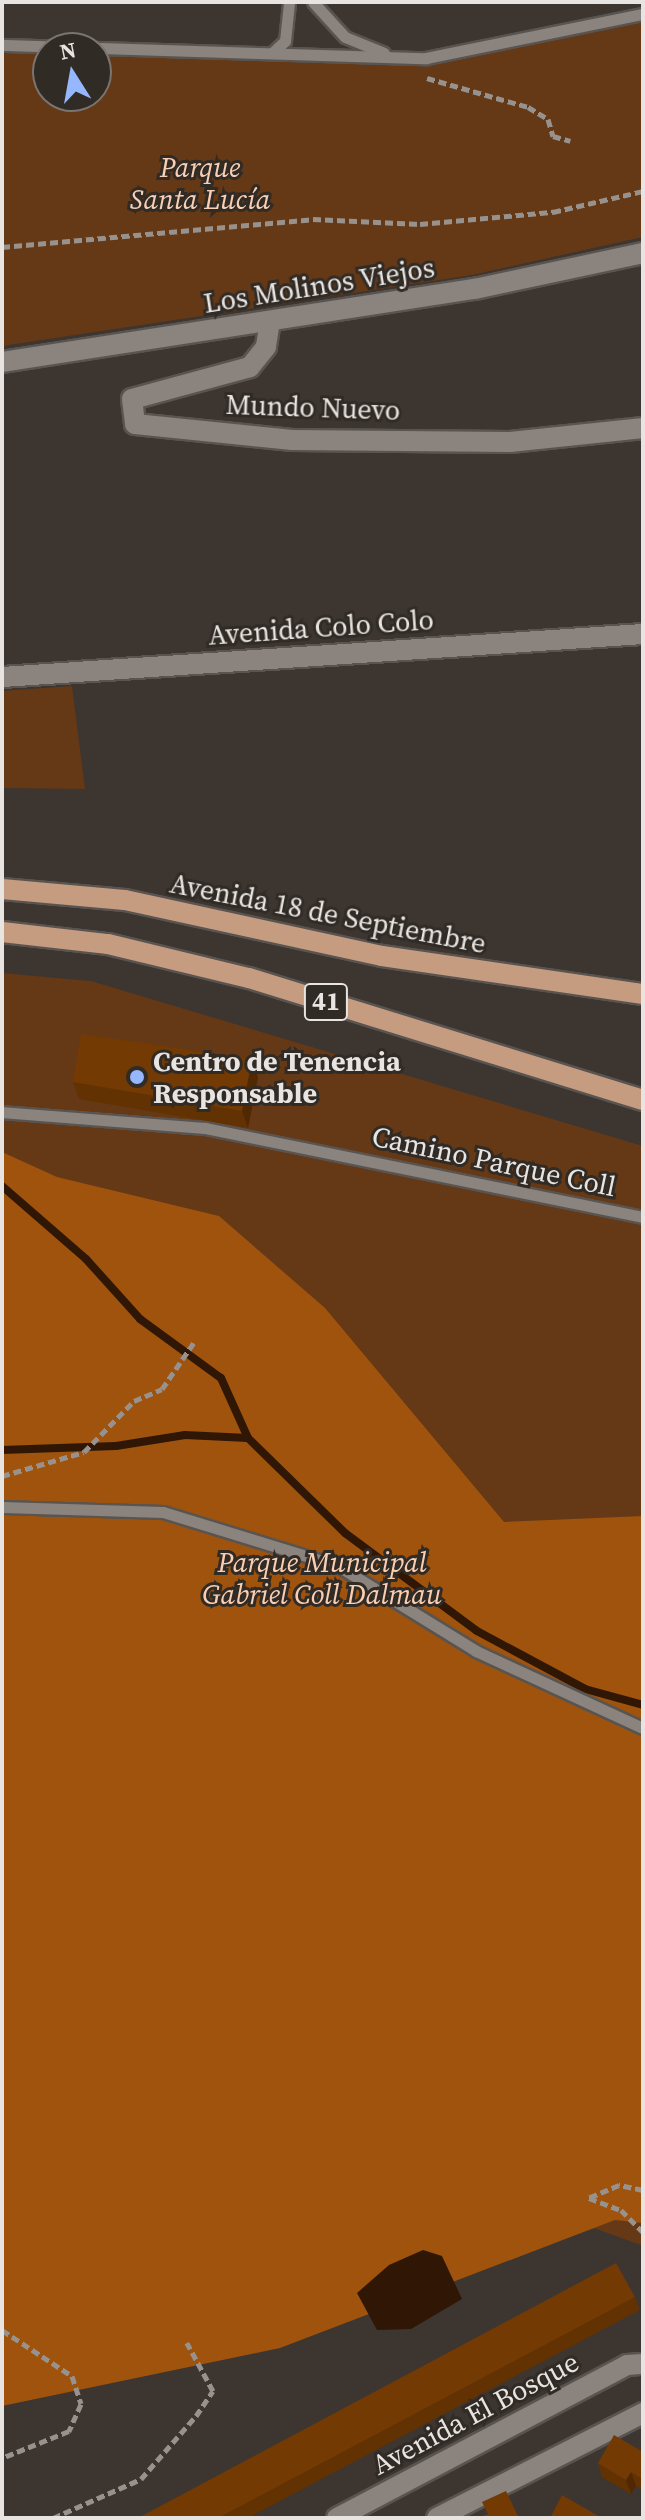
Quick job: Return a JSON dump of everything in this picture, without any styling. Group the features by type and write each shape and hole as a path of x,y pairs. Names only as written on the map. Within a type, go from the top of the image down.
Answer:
{"main road":[{"name":"Avenida 18 de Septiembre","path":"2,889 125,900 382,956 643,994"},
{"name":"41","path":"2,932 108,944 249,978 643,1100"}],"street":[{"name":"Los Molinos Viejos","path":"2,362 270,321 643,253"},
{"name":"Mundo Nuevo","path":"270,321 266,347 250,367 132,399 135,424 292,440 510,442 643,428"},
{"name":"Avenida Colo Colo","path":"2,677 643,634"},
{"name":"Avenida El Bosque","path":"337,2518 643,2364"},
{"path":"437,2518 643,2413"}],"lane":[{"path":"272,53 285,41 289,2"},
{"path":"313,2 345,37 392,56"},
{"path":"2,45 426,58 643,14"},
{"name":"Camino Parque Coll","path":"2,1112 205,1128 643,1217"},
{"path":"2,1507 163,1512 338,1566 476,1651 643,1728"}],"path":[{"path":"417,78 528,107 548,119 553,136 570,141"},
{"path":"2,247 313,219 420,224 494,218 643,191"},
{"path":"2,1476 84,1452 170,1377 195,1341"},
{"path":"643,2190 619,2185 589,2198 621,2210 643,2232"},
{"path":"2,2330 72,2376 81,2404 69,2431 2,2458"},
{"path":"53,2518 141,2479 196,2416 213,2391 187,2343"}],"green space":[{"name":"Parque Santa Lucía","path":"643,14 643,237 472,275 2,346 2,45 32,46 32,112 112,112 112,48 426,58"},
{"path":"72,686 85,789 2,788 2,691"},
{"name":"Parque Municipal Gabriel Coll Dalmau","path":"2,973 91,981 643,1146 643,2246 2,2011"},
{"name":"Parque Municipal Gabriel Coll Dalmau","path":"2,1152 57,1177 219,1216 325,1308 504,1522 643,1516 643,2223 615,2220 280,2348 2,2406"}],"shaded area":[{"path":"423,2250 442,2256 462,2299 411,2329 377,2330 357,2293 389,2265"}],"building":[{"path":"81,1034 252,1059 242,1111 73,1082"},
{"path":"616,2263 635,2297 218,2518 138,2518"},
{"path":"614,2435 643,2452 641,2478 631,2472 626,2480 598,2463"},
{"path":"506,2491 519,2518 477,2518 488,2514 482,2502"},
{"path":"562,2495 602,2518 550,2518"}],"waterway":[{"path":"2,1186 86,1259 140,1319 221,1378 248,1438 345,1533 477,1631 585,1689 643,1705"},
{"path":"2,1450 116,1446 185,1435 248,1438"}],"place":[{"name":"Centro de Tenencia Responsable","path":"137,1077"}]}
